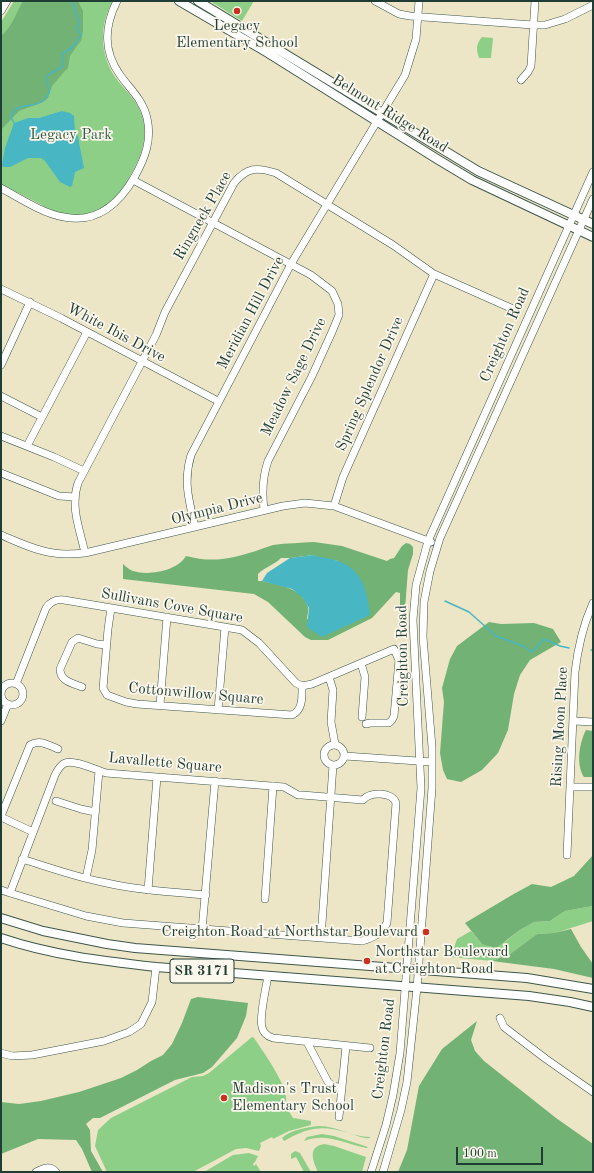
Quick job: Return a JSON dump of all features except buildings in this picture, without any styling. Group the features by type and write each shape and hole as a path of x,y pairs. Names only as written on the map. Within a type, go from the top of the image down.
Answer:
{"main road":[{"name":"Belmont Ridge Road","path":"179,1 268,53 378,123 472,180 593,237"},
{"name":"Belmont Ridge Road","path":"198,1 478,171 593,224"},
{"name":"SR 3171","path":"1,918 43,931 135,948 528,978 593,989"},
{"name":"SR 3171","path":"1,938 53,952 93,960 156,967 529,996 570,1002 593,1008"}],"street":[{"path":"1,11 7,1"},
{"path":"1,188 51,214 65,218 74,218 100,213 110,208 121,197 133,180 146,152 148,129 147,119 141,103 136,94 120,75 109,57 107,35 109,19 117,1"},
{"path":"375,1 399,14 410,16 534,25 545,25 565,20 593,5"},
{"name":"Meridian Hill Drive","path":"196,527 186,485 188,465 196,443 291,264 378,123 405,75 416,39 420,1"},
{"path":"521,80 531,66 535,1"},
{"name":"Ringneck Place","path":"85,553 75,510 74,497 78,483 156,334 165,312 212,222 240,174 258,168 276,173 393,245 434,274 513,310"},
{"name":"Creighton Road","path":"371,1172 379,1149 393,1095 400,1053 407,969 420,788 413,620 416,585 428,541 593,172"},
{"name":"Meadow Sage Drive","path":"133,180 311,275 332,291 338,304 339,315 332,332 312,376 268,461 264,472 262,486 264,510"},
{"name":"Creighton Road","path":"383,1172 401,1110 406,1082 419,969 432,788 432,747 423,638 424,602 430,571 438,545 593,199"},
{"name":"Spring Splendor Drive","path":"334,506 343,477 434,274"},
{"name":"White Ibis Drive","path":"1,289 30,302 218,402"},
{"path":"1,365 30,302"},
{"path":"26,446 87,332"},
{"path":"1,396 42,417"},
{"path":"2,438 54,457 84,471"},
{"path":"1,473 59,496 74,497"},
{"name":"Olympia Drive","path":"1,535 35,549 53,553 85,553 264,510 305,503 334,506 438,545"},
{"name":"Sullivans Cove Square","path":"16,684 46,608 50,603 56,600 64,600 242,630 302,686"},
{"name":"Rising Moon Place","path":"567,855 575,672 583,627 593,602"},
{"name":"Cottonwillow Square","path":"111,608 106,645 103,688 106,696 126,702 292,715 299,710 301,706 302,686"},
{"path":"160,705 167,617"},
{"path":"218,710 225,627"},
{"path":"82,687 65,680 60,674 60,669 72,642 78,638 97,644 106,645"},
{"path":"302,686 312,684 394,649 399,660 394,716 389,723 366,724"},
{"path":"361,663 365,677 362,717"},
{"path":"329,677 333,690 332,722 335,744"},
{"path":"16,684 22,689 23,696 19,703 12,705 8,704 2,697 2,690 6,685 16,684"},
{"path":"1,721 8,704"},
{"path":"574,721 593,722"},
{"path":"33,832 1,816 30,745 35,742 40,742 58,749"},
{"path":"335,744 342,748 344,756 341,763 333,765 326,762 324,754 327,747 335,744"},
{"path":"344,756 432,762"},
{"name":"Lavallette Square","path":"10,893 55,775 59,767 65,763 72,762 98,771 284,787 298,795 363,800 366,796 372,794 392,796 396,803 387,923 384,929 370,939 362,941 321,938"},
{"path":"1,890 95,918 129,924 321,938 333,765"},
{"path":"86,878 92,850 98,771"},
{"path":"148,890 157,777"},
{"path":"202,930 215,781"},
{"path":"265,899 273,786"},
{"path":"570,787 593,788"},
{"path":"56,801 95,812"},
{"path":"22,859 114,885 148,890 206,895"},
{"path":"1,1053 12,1056 32,1055 104,1041 129,1032 141,1024 152,1002 156,967"},
{"path":"268,976 261,1022 264,1033 273,1038 370,1048"},
{"path":"500,1018 504,1027 546,1060 593,1092"},
{"path":"307,1042 328,1082 333,1086 342,1088"},
{"path":"339,1117 346,1046"},
{"path":"36,1172 48,1167 53,1168 56,1172"}],"green space":[{"name":"Legacy Park","path":"14,1 113,1 108,11 103,31 105,52 112,72 138,106 143,117 145,131 139,158 124,187 109,203 90,213 67,215 55,212 1,184 1,22"},
{"path":"23,1 78,1 83,11 83,31 81,41 70,56 68,68 52,86 48,98 43,102 19,111 1,130 1,36 11,24"},
{"name":"Legacy Elementary School","path":"210,1 254,1 242,21"},
{"path":"482,37 493,38 491,58 479,58 477,47"},
{"path":"314,542 342,546 387,561 394,558 402,546 406,543 410,544 413,547 413,554 408,570 405,609 400,609 400,593 396,592 372,618 328,640 311,640 305,637 268,602 254,594 123,579 123,564 133,571 147,573 169,569 182,561 186,556 213,560 247,554 273,545","holes":["313,555 320,558 338,561 307,620 308,607 301,595 289,588 258,581 258,574 281,558"]},
{"path":"489,622 501,624 534,623 553,629 561,642 530,660 520,675 514,694 508,730 498,753 482,770 461,782 447,779 443,770 440,753 444,702 442,688 450,659 457,646"},
{"path":"586,730 593,731 593,777 584,777 579,760 580,747"},
{"path":"593,855 593,906 565,911 550,921 534,922 520,930 496,948 482,944 465,923 532,884 551,887 574,876"},
{"path":"593,906 593,921 555,933 537,934 510,954 492,961 451,957 457,939 471,931 482,944 506,941 520,930 534,922 550,921 565,911"},
{"path":"571,929 593,964 593,978 554,969 492,961 510,954 537,934 554,933"},
{"path":"198,997 248,1003 246,1016 237,1038 212,1067 203,1073 175,1080 100,1118 93,1118 86,1124 90,1130 91,1151 103,1172 92,1172 82,1149 76,1140 38,1139 1,1154 1,1102 19,1104 41,1101 79,1092 121,1078 137,1070 163,1055 172,1044 191,999"},
{"path":"477,1021 471,1040 475,1051 484,1061 556,1118 593,1144 593,1172 398,1172 407,1150 419,1086 442,1049"},
{"name":"Madison's Trust Elementary School","path":"252,1037 276,1071 285,1091 285,1105 293,1118 311,1121 311,1125 289,1131 273,1139 272,1137 260,1143 261,1146 259,1151 246,1148 236,1149 193,1172 107,1172 95,1146 98,1130 111,1118 192,1077 203,1076 209,1073"},
{"path":"326,1126 370,1138 362,1137 339,1130 323,1128 308,1130 284,1141 282,1138 294,1131"},
{"path":"322,1134 334,1136 368,1147 328,1138 304,1141 307,1137"},
{"path":"324,1144 366,1157 362,1172 318,1172 313,1159 313,1151 315,1148"},
{"path":"295,1151 300,1153 311,1172 304,1172 296,1157 291,1159 291,1154"},
{"path":"249,1153 258,1156 253,1164 254,1166 256,1164 261,1172 204,1172 233,1155"}],"water":[{"path":"62,111 70,113 74,116 75,132 78,137 84,168 75,172 72,186 70,187 60,182 45,161 41,158 28,158 10,167 3,167 2,165 5,148 14,123 28,118 39,118"},
{"path":"313,555 338,561 353,570 362,582 368,598 370,615 322,637 307,627 309,608 303,598 292,589 262,581 267,573 290,558"}],"waterway":[{"path":"14,123 11,117 13,112 20,107 34,105 46,98 49,93 48,75 62,67 62,54 74,46 81,34 77,30 77,26 80,24 71,1"},
{"path":"445,601 469,612 496,636 523,646 532,652 544,639 569,648"}],"place":[{"name":"Legacy Elementary School","path":"237,11"},
{"name":"Creighton Road at Northstar Boulevard","path":"426,932"},
{"name":"Northstar Boulevard at Creighton Road","path":"367,961"},
{"name":"Madison's Trust Elementary School","path":"224,1098"}]}
